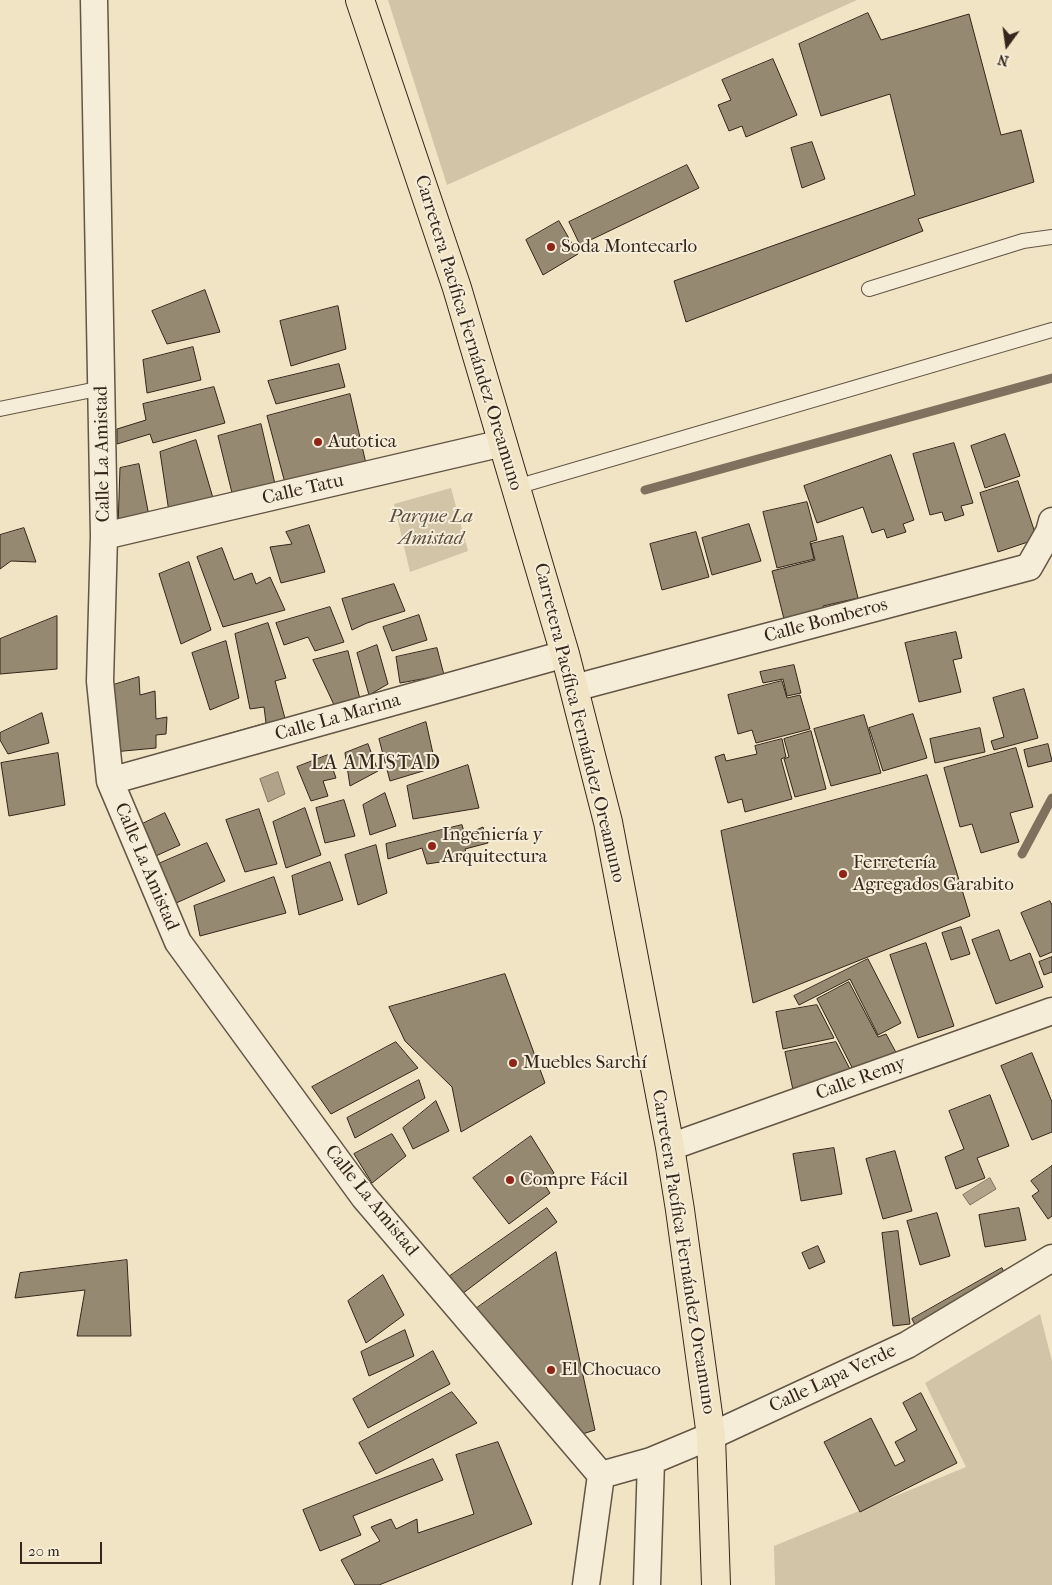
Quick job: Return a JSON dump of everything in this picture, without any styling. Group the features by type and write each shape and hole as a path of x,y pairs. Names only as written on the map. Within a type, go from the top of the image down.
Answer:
{"highway":[{"name":"Carretera Pacífica Fernández Oreamuno","path":"360,0 457,288 565,654 608,822 670,1147 711,1436 716,1585"}],"street":[{"name":"Calle La Amistad","path":"94,0 104,536 100,681 110,781 178,942 364,1197 601,1475"},
{"name":"Calle Tatu","path":"104,536 503,443"},
{"name":"Calle Bomberos","path":"574,688 1030,567 1052,522"},
{"name":"Calle La Marina","path":"110,781 565,654"},
{"name":"Calle Remy","path":"670,1147 1052,1012"},
{"name":"Calle Lapa Verde","path":"601,1475 651,1461 711,1436 907,1345 1052,1258"},
{"path":"647,1585 651,1461"},
{"path":"586,1585 601,1475"}],"lane":[{"path":"869,288 1024,241 1052,237"},
{"path":"516,487 1052,330"},
{"path":"0,409 102,388"}],"green space":[{"path":"388,0 857,0 447,185"},
{"name":"Parque La Amistad","path":"451,488 468,551 410,572 394,504"},
{"path":"1040,1314 1052,1361 1052,1585 775,1585 774,1546 966,1467 925,1383"}],"shaded area":[{"path":"278,772 285,794 268,802 260,779"},
{"path":"990,1178 996,1189 970,1205 963,1195"}],"building":[{"path":"868,13 881,40 969,14 1001,135 1021,130 1034,182 918,219 923,231 686,322 674,281 915,195 890,94 821,116 799,44"},
{"path":"773,59 797,115 746,137 742,126 729,131 718,105 731,100 722,80"},
{"path":"812,142 825,179 802,188 791,148"},
{"path":"687,165 699,188 580,245 569,222"},
{"name":"Soda Montecarlo","path":"559,221 578,254 543,275 526,240"},
{"path":"205,290 220,332 167,344 152,311"},
{"path":"338,306 346,349 291,366 280,321"},
{"path":"193,347 201,380 147,393 143,360"},
{"path":"339,364 345,387 276,404 268,381"},
{"path":"214,387 225,423 153,443 150,434 117,444 117,429 146,420 143,404"},
{"name":"Autotica","path":"350,394 367,468 285,483 267,416"},
{"path":"261,424 275,484 233,497 218,436"},
{"path":"1005,434 1020,476 985,488 971,446"},
{"path":"196,440 213,498 169,512 160,452"},
{"path":"954,443 973,503 961,506 964,515 945,521 942,512 930,515 913,454"},
{"path":"891,455 914,520 903,524 906,532 887,538 884,529 872,533 863,507 817,523 804,486"},
{"path":"139,464 149,516 118,527 120,468"},
{"path":"1018,481 1037,539 998,552 980,493"},
{"path":"807,502 817,540 810,542 814,559 777,568 763,512"},
{"path":"749,524 761,561 712,575 702,538"},
{"path":"309,525 325,572 281,583 270,547 292,544 286,532"},
{"path":"24,528 36,562 11,561 0,569 0,535"},
{"path":"696,532 709,577 662,590 650,544"},
{"path":"843,536 858,598 823,606 825,614 785,623 772,571 815,560 811,544"},
{"path":"222,548 234,580 252,573 256,584 270,577 285,610 223,627 197,557"},
{"path":"189,562 211,630 181,644 159,574"},
{"path":"394,584 405,611 367,623 352,630 342,599"},
{"path":"330,607 344,642 315,651 308,637 284,645 276,623"},
{"path":"419,615 427,640 392,651 383,627"},
{"path":"57,616 57,669 0,674 0,639"},
{"path":"268,623 286,678 275,681 287,726 218,750 217,737 266,723 264,707 250,709 235,634"},
{"path":"956,632 962,658 953,660 961,692 919,702 905,643"},
{"path":"226,641 239,698 210,710 192,653"},
{"path":"377,645 388,684 369,695 357,653"},
{"path":"437,648 444,675 400,683 396,657"},
{"path":"348,651 360,699 335,707 313,660"},
{"path":"794,665 801,693 787,696 783,679 763,683 760,672"},
{"path":"139,677 140,695 155,691 156,719 167,717 166,734 156,735 156,748 113,752 110,686"},
{"path":"782,681 787,698 800,695 810,729 756,743 752,730 738,734 728,695"},
{"path":"1024,689 1038,738 994,750 991,741 1004,737 993,698"},
{"path":"42,713 49,743 8,754 0,740 0,733"},
{"path":"913,714 927,758 883,771 869,728"},
{"path":"864,715 881,773 831,786 814,729"},
{"path":"426,722 436,767 390,781 379,739"},
{"path":"980,728 985,752 935,763 930,739"},
{"path":"811,731 826,789 795,797 784,759 789,757 784,739"},
{"path":"782,739 786,757 781,759 792,799 745,812 742,799 728,803 715,757 724,754 726,761 757,754 755,746"},
{"path":"368,744 378,771 350,786 345,753"},
{"path":"1048,744 1052,761 1028,767 1024,750"},
{"path":"1016,748 1033,807 1010,813 1019,842 981,853 972,824 960,827 944,768"},
{"path":"58,753 65,805 9,816 1,763"},
{"path":"328,755 336,778 323,781 328,796 311,801 297,767"},
{"path":"468,765 479,808 413,819 407,786"},
{"name":"Ferretería Agregados Garabito","path":"927,775 970,916 753,1003 721,831"},
{"path":"385,793 396,826 370,835 363,805"},
{"path":"344,800 355,836 325,843 316,808"},
{"path":"305,808 321,855 286,868 273,822"},
{"path":"259,809 277,864 245,872 226,820"},
{"path":"165,813 180,845 147,860 134,828"},
{"name":"Ingeniería y Arquitectura","path":"462,825 465,835 483,827 488,843 465,849 468,858 427,864 422,848 388,859 386,844"},
{"path":"207,843 225,881 174,904 156,865"},
{"path":"376,845 387,893 358,905 345,855"},
{"path":"330,862 343,900 299,915 292,876"},
{"path":"274,877 286,913 200,936 194,906"},
{"path":"1050,901 1052,905 1052,952 1040,957 1021,913"},
{"path":"961,927 970,954 951,960 942,933"},
{"path":"999,930 1010,961 1030,953 1043,987 996,1004 972,940"},
{"path":"926,943 954,1026 918,1038 890,955"},
{"path":"1052,957 1052,972 1044,975 1039,962"},
{"path":"868,959 901,1023 878,1035 850,979 799,1005 794,996"},
{"path":"505,974 545,1083 461,1132 452,1087 405,1041 389,1007"},
{"path":"849,982 878,1037 886,1034 899,1058 858,1079 817,999"},
{"path":"817,1005 834,1038 783,1049 776,1012"},
{"path":"396,1042 418,1068 331,1114 312,1087"},
{"path":"836,1042 854,1077 793,1090 785,1052"},
{"path":"1032,1053 1052,1102 1052,1132 1032,1140 1001,1066"},
{"path":"419,1080 425,1098 355,1138 347,1118"},
{"path":"990,1095 1009,1146 977,1158 985,1178 956,1189 945,1157 964,1149 949,1111"},
{"path":"436,1101 449,1131 413,1149 403,1128"},
{"path":"392,1134 406,1156 372,1183 354,1154"},
{"name":"Compre Fácil","path":"531,1136 554,1173 543,1182 550,1193 509,1224 473,1178"},
{"path":"834,1148 842,1194 801,1201 793,1154"},
{"path":"895,1151 912,1211 883,1219 866,1159"},
{"path":"1052,1166 1052,1216 1048,1219 1032,1196 1039,1191 1031,1181"},
{"path":"547,1208 557,1222 462,1294 450,1276"},
{"path":"1019,1208 1026,1240 985,1247 979,1215"},
{"path":"937,1213 950,1256 920,1265 907,1221"},
{"path":"898,1231 910,1324 893,1326 882,1233"},
{"path":"818,1246 825,1262 809,1269 802,1253"},
{"name":"El Chocuaco","path":"556,1252 595,1430 573,1437 474,1310"},
{"path":"127,1260 131,1336 77,1336 85,1290 15,1298 20,1273"},
{"path":"1002,1268 1006,1276 915,1325 912,1319"},
{"path":"383,1275 404,1315 366,1343 348,1301"},
{"path":"405,1330 414,1356 369,1376 361,1352"},
{"path":"433,1351 450,1384 368,1428 353,1399"},
{"path":"452,1392 477,1423 376,1474 359,1443"},
{"path":"921,1393 957,1463 860,1512 824,1442 871,1418 895,1466 905,1461 895,1442 917,1430 903,1403"},
{"path":"498,1442 532,1524 379,1585 355,1585 341,1560 380,1541 371,1527 391,1519 396,1529 417,1519 418,1533 474,1514 456,1455"},
{"path":"433,1459 443,1480 353,1516 361,1535 320,1551 303,1510"}],"waterway":[{"path":"645,490 1052,378"},
{"path":"1022,854 1052,798"}],"place":[{"name":"Soda Montecarlo","path":"551,247"},
{"name":"Autotica","path":"318,442"},
{"name":"Ingeniería y Arquitectura","path":"432,846"},
{"name":"Ferretería Agregados Garabito","path":"843,874"},
{"name":"Muebles Sarchí","path":"513,1063"},
{"name":"Compre Fácil","path":"510,1180"},
{"name":"El Chocuaco","path":"551,1370"}],"district":[{"name":"LA AMISTAD","path":"376,764"}]}
